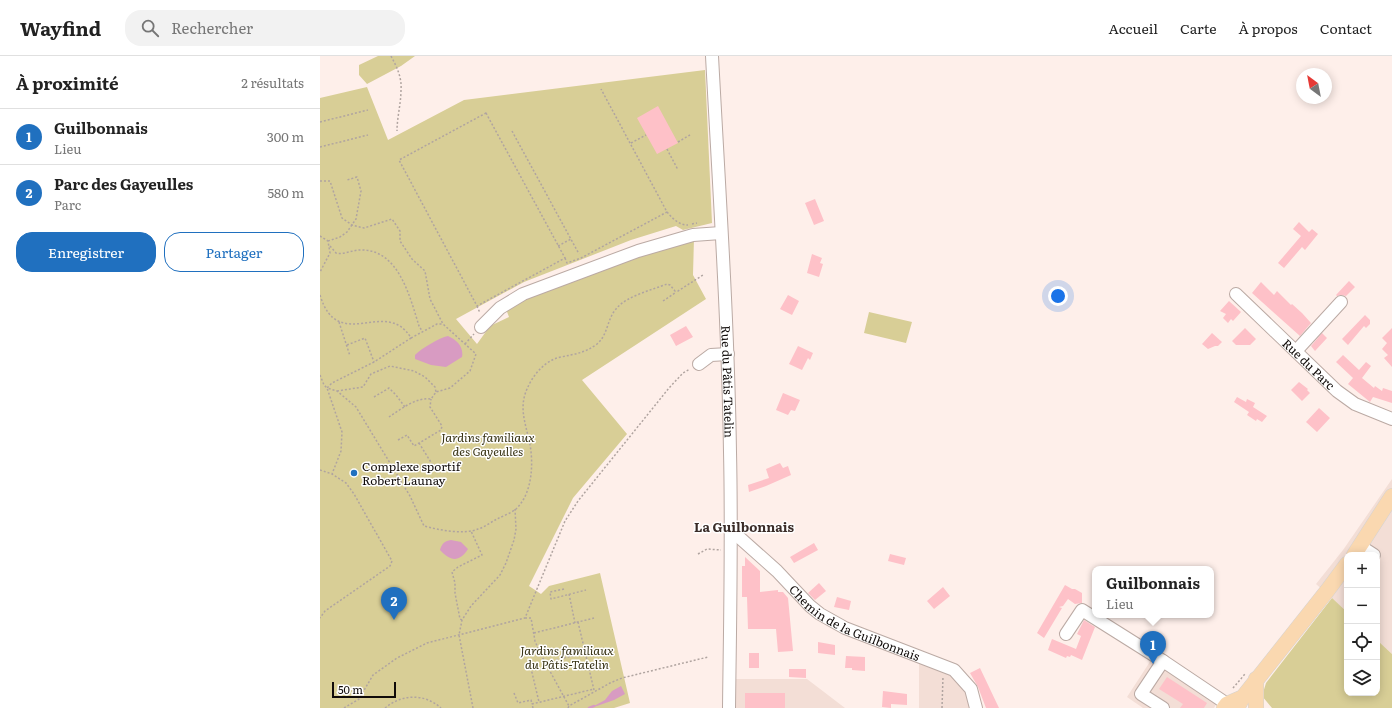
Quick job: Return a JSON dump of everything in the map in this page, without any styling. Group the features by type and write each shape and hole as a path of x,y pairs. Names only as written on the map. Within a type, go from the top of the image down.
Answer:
{"main road":[{"path":"1357,550 1390,504"},
{"path":"1234,705 1344,568"},
{"path":"1234,705 1250,705 1255,708 1256,679"}],"street":[{"name":"Rue du Pâtis Tatelin","path":"712,56 728,354 731,530 729,708"},
{"path":"481,327 500,308 523,294 638,251 693,235 722,233"},
{"name":"Rue du Parc","path":"1236,294 1337,391 1355,404 1392,419"},
{"path":"1296,351 1341,302"},
{"path":"698,364 711,355 728,354"},
{"name":"Chemin de la Guilbonnais","path":"731,530 777,571 810,606 820,614 845,628 954,670 970,689 976,708"},
{"path":"1066,634 1082,610 1092,616"},
{"path":"1095,618 1234,705"},
{"path":"1163,661 1141,694 1163,708"}],"path":[{"path":"391,56 400,75 401,90 397,118 397,132"},
{"path":"601,89 672,218 682,225 697,223"},
{"path":"320,122 368,110"},
{"path":"565,258 477,306 399,160 486,113 565,258 567,263 581,258 668,212"},
{"path":"512,131 579,254"},
{"path":"631,144 646,134"},
{"path":"320,146 368,135"},
{"path":"678,142 690,135"},
{"path":"666,149 678,170"},
{"path":"328,241 344,235 356,219 361,190 357,177 347,180"},
{"path":"320,181 330,181 342,218 352,226 364,228 392,220 400,231 400,241 412,259 425,271 430,298 443,324 476,354 470,371 450,388 436,392 431,399 430,407 442,428 441,430 414,446 407,435 398,440"},
{"path":"320,236 328,241 336,253 341,254 362,250 382,255 394,267 408,290 419,326 422,331"},
{"path":"558,246 571,239"},
{"path":"320,272 330,252 330,246"},
{"path":"663,301 703,275"},
{"path":"327,388 337,391 356,407 410,496 424,526 443,531 471,531 478,529 515,509 524,498 530,477 531,451 522,409 527,390 535,374 552,360 578,354 598,343 605,333 615,309 624,300 667,284 670,285 675,292"},
{"path":"320,295 329,314 339,322 349,324 389,321 406,330 411,338"},
{"path":"339,322 350,356"},
{"path":"327,388 332,383 374,362 422,331 437,324 443,324"},
{"path":"465,344 481,327"},
{"path":"347,345 366,338 374,362"},
{"path":"525,618 565,521 578,501 669,388 683,373 698,364"},
{"path":"337,391 363,387 371,374 390,366 414,371 425,377 435,387 436,392"},
{"path":"320,374 324,385 327,388 342,432 341,451 332,474"},
{"path":"374,397 388,388 396,395 405,407"},
{"path":"389,417 419,399 431,399"},
{"path":"419,443 432,464"},
{"path":"320,470 332,474 346,483 354,494 392,561 390,566 326,610 320,618"},
{"path":"473,708 459,635 462,620 471,606 500,576 514,540 516,529 515,509"},
{"path":"462,620 460,619 452,572 458,567 482,555 471,531"},
{"path":"698,554 707,549 731,551"},
{"path":"564,589 550,592 551,599 586,590"},
{"path":"569,594 594,690"},
{"path":"344,708 359,699 373,675 397,658 427,643 525,618 531,618 540,653 568,707 594,690 622,678 708,657"},
{"path":"534,633 594,618"},
{"path":"556,660 600,649"},
{"path":"529,660 539,702"},
{"path":"942,708 943,666"},
{"path":"532,704 594,690"},
{"path":"514,693 518,703 531,700 533,708"},
{"path":"385,708 397,700 408,697 418,697 431,700 441,708"}],"shaded area":[{"path":"448,336 461,347 462,357 446,367 431,365 415,359 415,355 422,349 435,341"},
{"path":"1392,479 1392,654 1380,643 1380,552 1344,552 1344,609 1316,584 1343,550"},
{"path":"451,540 461,542 468,549 465,554 454,559 447,556 440,550 444,543"},
{"path":"919,657 954,670 976,708 919,708"},
{"path":"1153,657 1218,701 1214,708 1143,708 1127,697"},
{"path":"723,679 807,679 845,708 723,708"},
{"path":"621,686 625,694 614,700 594,707 605,700 612,691"}],"green space":[{"path":"378,56 415,56 401,66 367,84 359,75 359,65"},
{"path":"705,70 712,223 683,230 676,226 631,240 524,282 456,319 477,344 490,326 509,317 506,309 529,295 634,255 694,238 693,275 706,299 582,380 627,434 573,498 529,586 541,594 549,586 600,573 630,703 614,708 320,708 320,98 367,87 388,140 464,100"},
{"path":"869,312 912,322 906,343 864,333"},
{"path":"1332,598 1344,609 1344,696 1380,696 1380,643 1392,654 1392,708 1272,708 1262,696 1266,683"}],"building":[{"path":"658,106 678,143 657,154 637,118"},
{"path":"815,199 824,221 814,225 805,203"},
{"path":"1299,222 1309,232 1312,229 1318,234 1305,250 1302,247 1284,268 1278,263 1301,236 1293,229"},
{"path":"812,254 822,258 820,263 823,264 819,277 807,273"},
{"path":"1349,281 1355,287 1346,296 1337,296 1336,295"},
{"path":"1261,282 1274,295 1277,291 1311,323 1300,336 1252,293"},
{"path":"788,295 799,301 792,315 780,309"},
{"path":"1229,301 1241,312 1233,321 1231,319 1228,323 1223,318 1226,314 1220,311"},
{"path":"1365,315 1370,320 1370,324 1366,328 1364,326 1348,345 1342,339"},
{"path":"686,326 693,337 676,346 670,335"},
{"path":"1245,328 1256,339 1250,345 1236,345 1232,341"},
{"path":"1392,328 1392,367 1384,358 1388,355 1382,349 1387,343 1382,338"},
{"path":"1212,333 1222,342 1218,346 1208,349 1202,344"},
{"path":"1322,333 1327,338 1315,351 1311,346"},
{"path":"798,346 813,353 810,360 808,358 802,370 789,364"},
{"path":"1343,355 1359,370 1366,362 1371,366 1362,378 1374,388 1375,386 1382,391 1383,388 1392,391 1392,403 1373,397 1370,402 1348,384 1353,378 1336,362"},
{"path":"1299,382 1308,389 1307,390 1310,393 1302,401 1291,390"},
{"path":"783,393 800,400 795,411 791,410 788,415 776,410"},
{"path":"1237,397 1246,402 1247,399 1255,403 1253,407 1267,416 1262,422 1257,419 1256,421 1247,415 1249,412 1234,402"},
{"path":"1319,408 1330,418 1317,432 1306,422"},
{"path":"780,463 783,468 788,466 791,475 749,492 748,485 769,478 766,469"},
{"path":"814,543 818,550 794,563 790,557"},
{"path":"890,554 906,558 904,565 888,561"},
{"path":"745,557 760,571 760,592 778,590 778,592 783,592 788,598 793,651 778,652 776,629 748,629 747,597 742,597 742,566 745,566"},
{"path":"819,583 826,591 815,600 808,593"},
{"path":"1065,585 1082,593 1082,603 1075,604 1068,599 1063,606 1059,607 1062,608 1044,638 1037,633"},
{"path":"943,587 950,596 934,609 927,601"},
{"path":"837,597 851,601 849,610 834,607"},
{"path":"1084,620 1095,627 1082,660 1071,655 1070,657 1067,656 1066,658 1048,650 1052,639 1076,649 1081,636 1077,634"},
{"path":"818,642 835,645 835,655 818,653"},
{"path":"749,653 759,653 759,668 749,668"},
{"path":"846,656 865,657 865,671 845,668"},
{"path":"980,668 999,708 986,708 978,687 970,673"},
{"path":"789,669 806,669 806,678 789,677"},
{"path":"1167,677 1207,703 1204,708 1180,708 1183,704 1159,689"},
{"path":"883,691 907,694 907,705 891,704 891,708 882,707"},
{"path":"745,693 785,693 785,708 745,708"}],"waterway":[{"path":"589,708 594,706"}],"place":[{"name":"Complexe sportif Robert Launay","path":"354,473"},
{"name":"Parc des Gayeulles","path":"394,620"},
{"name":"Guilbonnais","path":"1153,664"}],"district":[{"name":"La Guilbonnais","path":"744,526"}],"park label":[{"name":"Jardins familiaux des Gayeulles","path":"488,444"},
{"name":"Jardins familiaux du Pâtis-Tatelin","path":"567,657"}]}
